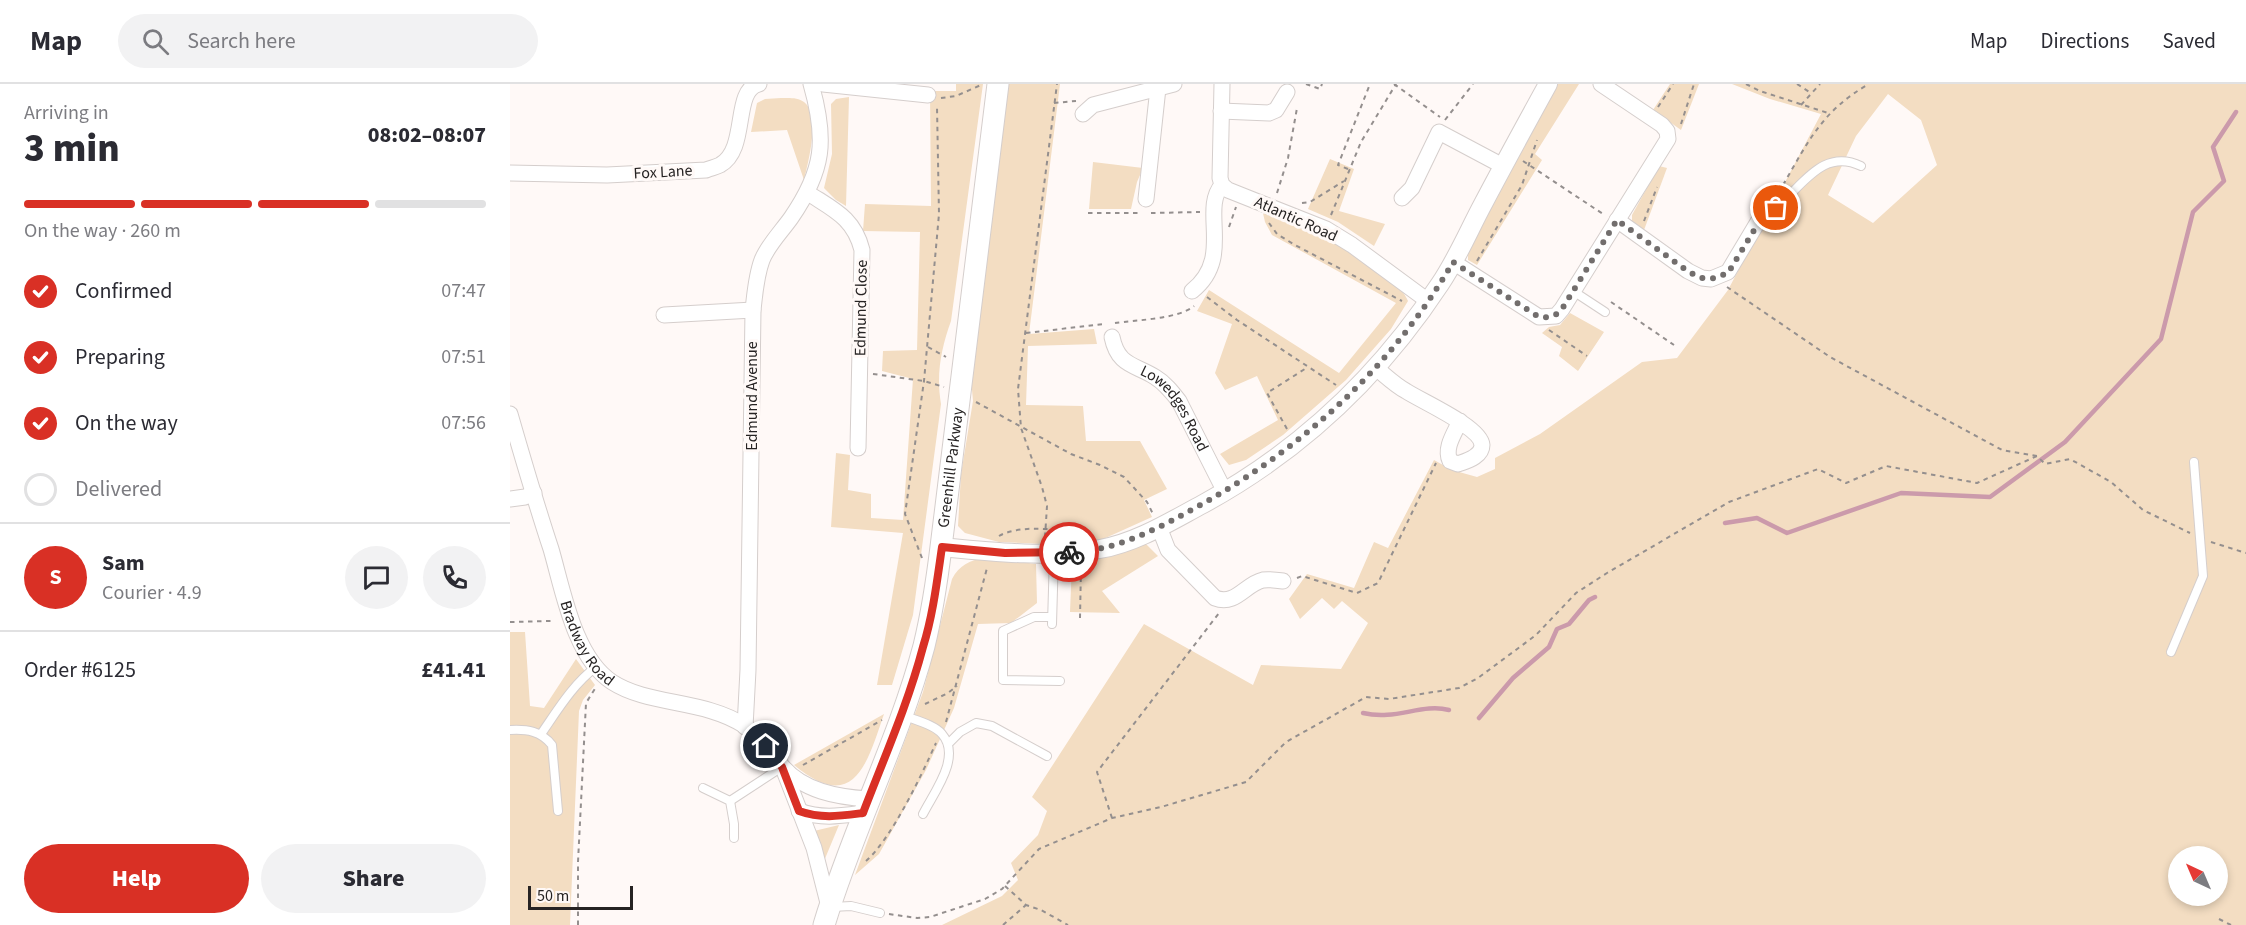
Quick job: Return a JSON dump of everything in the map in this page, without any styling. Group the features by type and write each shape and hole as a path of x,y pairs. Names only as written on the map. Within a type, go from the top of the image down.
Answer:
{"main road":[{"name":"Greenhill Parkway","path":"827,916 903,711 924,647 942,547 962,366 998,84"}],"street":[{"name":"Fox Lane","path":"510,173 607,175 706,170 721,165 731,155 737,140 746,93 752,86 759,84"},
{"name":"Edmund Avenue","path":"745,727 748,670 753,310 756,282 762,259 808,193 818,162 822,137 820,115 811,84"},
{"path":"824,84 928,95"},
{"path":"1083,114 1093,105 1174,84"},
{"path":"1198,290 1213,262 1216,234 1214,198 1222,185 1220,178 1222,84"},
{"path":"942,547 992,552 1081,552 1103,548 1159,527 1226,492 1294,443 1324,419 1376,368 1424,306 1453,262 1548,84"},
{"path":"1453,262 1539,317 1556,316 1668,139 1667,131 1652,118 1601,84"},
{"path":"1146,199 1158,88"},
{"path":"1221,111 1269,113 1276,110 1287,92"},
{"path":"1401,198 1412,188 1442,126 1506,159"},
{"name":"Atlantic Road","path":"1222,185 1228,190 1326,229 1352,245 1424,306"},
{"name":"Edmund Close","path":"808,193 852,224 858,234 862,250 858,448"},
{"path":"1617,222 1689,272 1711,279 1728,273 1774,195"},
{"path":"664,315 753,310"},
{"name":"Lowedges Road","path":"1112,337 1114,350 1127,364 1156,378 1170,388 1226,492"},
{"path":"1376,368 1403,390 1460,421 1480,438 1481,451 1472,459 1458,465 1450,461 1447,455 1448,446 1460,421"},
{"name":"Bradway Road","path":"510,414 567,611 601,671 626,689 697,706 720,714 745,727 766,746 785,770 811,788 866,806"},
{"path":"510,499 534,493"},
{"path":"1159,527 1168,550 1215,598 1223,601 1231,600 1261,580 1283,581"},
{"name":"Bradway Road","path":"785,770 814,848 827,916"},
{"path":"799,811 814,816 828,817 866,806"}],"lane":[{"path":"1764,214 1776,208 1817,168 1850,161 1861,166"},
{"path":"1573,291 1605,312"},
{"path":"2171,652 2203,576 2193,462"},
{"path":"1048,552 1052,620 1034,617 1003,630 1003,680 1060,681"},
{"path":"541,734 586,674 601,671"},
{"path":"903,711 941,732 948,744 949,764 923,814"},
{"path":"948,744 960,732 976,723 992,726 1047,756"},
{"path":"510,730 530,730 541,734 550,742 553,748 558,811"},
{"path":"730,801 785,770"},
{"path":"703,788 730,801"},
{"path":"730,801 734,838"},
{"path":"827,916 851,906 880,913"}],"path":[{"path":"922,559 905,514 924,381 939,214 937,98 956,96 984,84"},
{"path":"1048,552 1045,529 1047,506 1021,428 1018,389 1056,84"},
{"path":"1306,84 1320,89 1322,84"},
{"path":"1349,170 1338,165 1370,84"},
{"path":"1326,229 1361,142 1395,84 1442,126 1473,84"},
{"path":"1652,118 1673,84"},
{"path":"1668,139 1677,133 1694,84"},
{"path":"1746,84 1760,91 1828,113"},
{"path":"1797,84 1810,93"},
{"path":"1802,105 1820,84"},
{"path":"1774,195 1782,187 1811,136 1828,113 1869,84"},
{"path":"1287,92 1297,108 1288,158 1269,206 1268,221 1277,234 1424,306"},
{"path":"1470,273 1504,217 1530,166 1538,135"},
{"path":"1506,159 1530,166 1617,222"},
{"path":"1301,203 1310,202 1344,181"},
{"path":"1720,276 1728,290 1830,357 2002,450 2037,456 2045,464 2070,459 2111,482 2143,510 2201,539 2246,553"},
{"path":"1026,333 1176,314 1190,310 1198,303 1198,290"},
{"path":"1198,290 1237,320 1351,394"},
{"path":"1605,312 1611,302 1674,345"},
{"path":"1539,317 1545,327 1587,356"},
{"path":"927,347 962,366"},
{"path":"1294,443 1267,393 1308,367"},
{"path":"860,372 924,381 959,392 1071,454 1124,477 1147,502 1159,527"},
{"path":"1283,581 1302,576 1358,593 1378,583 1440,454 1448,446"},
{"path":"880,913 917,918 930,917 985,899 1005,886 1039,849 1112,818 1161,807 1246,782 1286,742 1366,698 1389,699 1459,688 1478,678 1536,635 1576,593 1729,502 1818,469 1846,483 1886,466 1977,483 2037,456"},
{"path":"862,864 879,850 924,770 948,717 993,543 998,536 1006,532 1045,529 1093,534"},
{"path":"1080,618 1081,552"},
{"path":"1112,818 1097,772 1219,616 1223,601"},
{"path":"510,622 551,621"},
{"path":"578,925 578,862 586,703 601,671"},
{"path":"785,770 903,711 921,706 948,693 957,686"},
{"path":"1005,886 1026,905 1041,910 1068,925"},
{"path":"1003,925 1026,905"},
{"path":"2219,919 2231,925"}],"shaded area":[{"path":"956,84 983,84 951,321 940,362 941,404 913,615 892,685 877,685 903,533 831,527 836,453 850,455 848,490 871,494 871,518 903,520 913,379 882,371 883,351 917,350 920,232 863,231 865,204 931,206 930,91 956,91"},
{"path":"1004,84 1060,84 1029,334 1094,329 1097,344 1028,346 1026,405 1083,406 1086,441 1140,441 1167,489 1144,500 1152,517 1101,540 1044,544 999,542 965,533 958,526 961,474 973,401 970,367"},
{"path":"1557,84 1579,84 1535,154 1542,160 1477,265 1468,260 1468,252"},
{"path":"1670,84 1699,84 1681,130 1653,110"},
{"path":"1732,84 2246,84 2246,925 942,925 1002,896 1018,880 1011,863 1038,835 1047,811 1032,797 1144,624 1253,685 1261,665 1341,669 1368,623 1342,601 1334,609 1322,598 1300,619 1289,599 1307,574 1354,588 1374,542 1388,548 1434,460 1452,470 1477,477 1495,469 1495,458 1540,434 1642,362 1677,358 1728,290 1821,114 1770,99","holes":["1888,94 1921,120 1937,165 1873,223 1828,195 1856,136"]},
{"path":"849,97 846,206 824,188 832,154 831,104 836,99"},
{"path":"765,99 802,100 809,108 812,117 812,140 804,180 787,130 751,132 757,103"},
{"path":"1330,159 1354,169 1339,211 1385,224 1374,246 1338,222 1308,209"},
{"path":"1093,162 1143,168 1137,182 1131,209 1089,209"},
{"path":"1659,166 1667,168 1644,230 1632,222 1632,215"},
{"path":"1262,209 1343,247 1365,260 1399,287 1408,301 1391,329 1346,380 1283,435 1246,460 1229,465 1220,454 1278,420 1257,376 1225,390 1215,373 1232,324 1197,311 1209,290 1339,373 1396,303 1272,235 1265,222"},
{"path":"1570,313 1604,332 1578,371 1559,356 1562,347 1542,333 1549,327 1560,325"},
{"path":"1145,543 1158,556 1102,591 1120,613 1070,612 1072,563 1110,555"},
{"path":"984,557 1036,564 1037,603 1011,623 978,624 954,708 926,770 879,854 855,875 923,692 952,579 965,564"},
{"path":"510,632 525,632 530,706 544,708 576,659 595,685 583,700 579,711 570,925 510,925"},
{"path":"884,714 864,765 855,777 844,784 831,785 814,779 794,765"},
{"path":"839,825 824,861 814,831"}],"waterway":[{"path":"1725,523 1757,518 1787,533 1901,493 1990,497 2065,442 2161,339 2193,212 2224,181 2213,147 2236,112"},
{"path":"1479,718 1513,678 1549,647 1557,629 1569,624 1589,600 1595,597"},
{"path":"1363,713 1386,715 1439,708 1449,710"}],"way so far":[{"path":"1069,552 1103,548 1135,538 1159,527 1226,492 1276,457 1324,419 1376,368 1412,323 1453,262 1539,317 1548,318 1556,316 1562,309 1617,220 1689,272 1711,279 1728,273 1764,214 1776,208"}],"route":[{"path":"766,746 782,767 799,811 814,816 828,817 863,813 902,714 924,647 942,547 1005,553 1069,552"}]}
